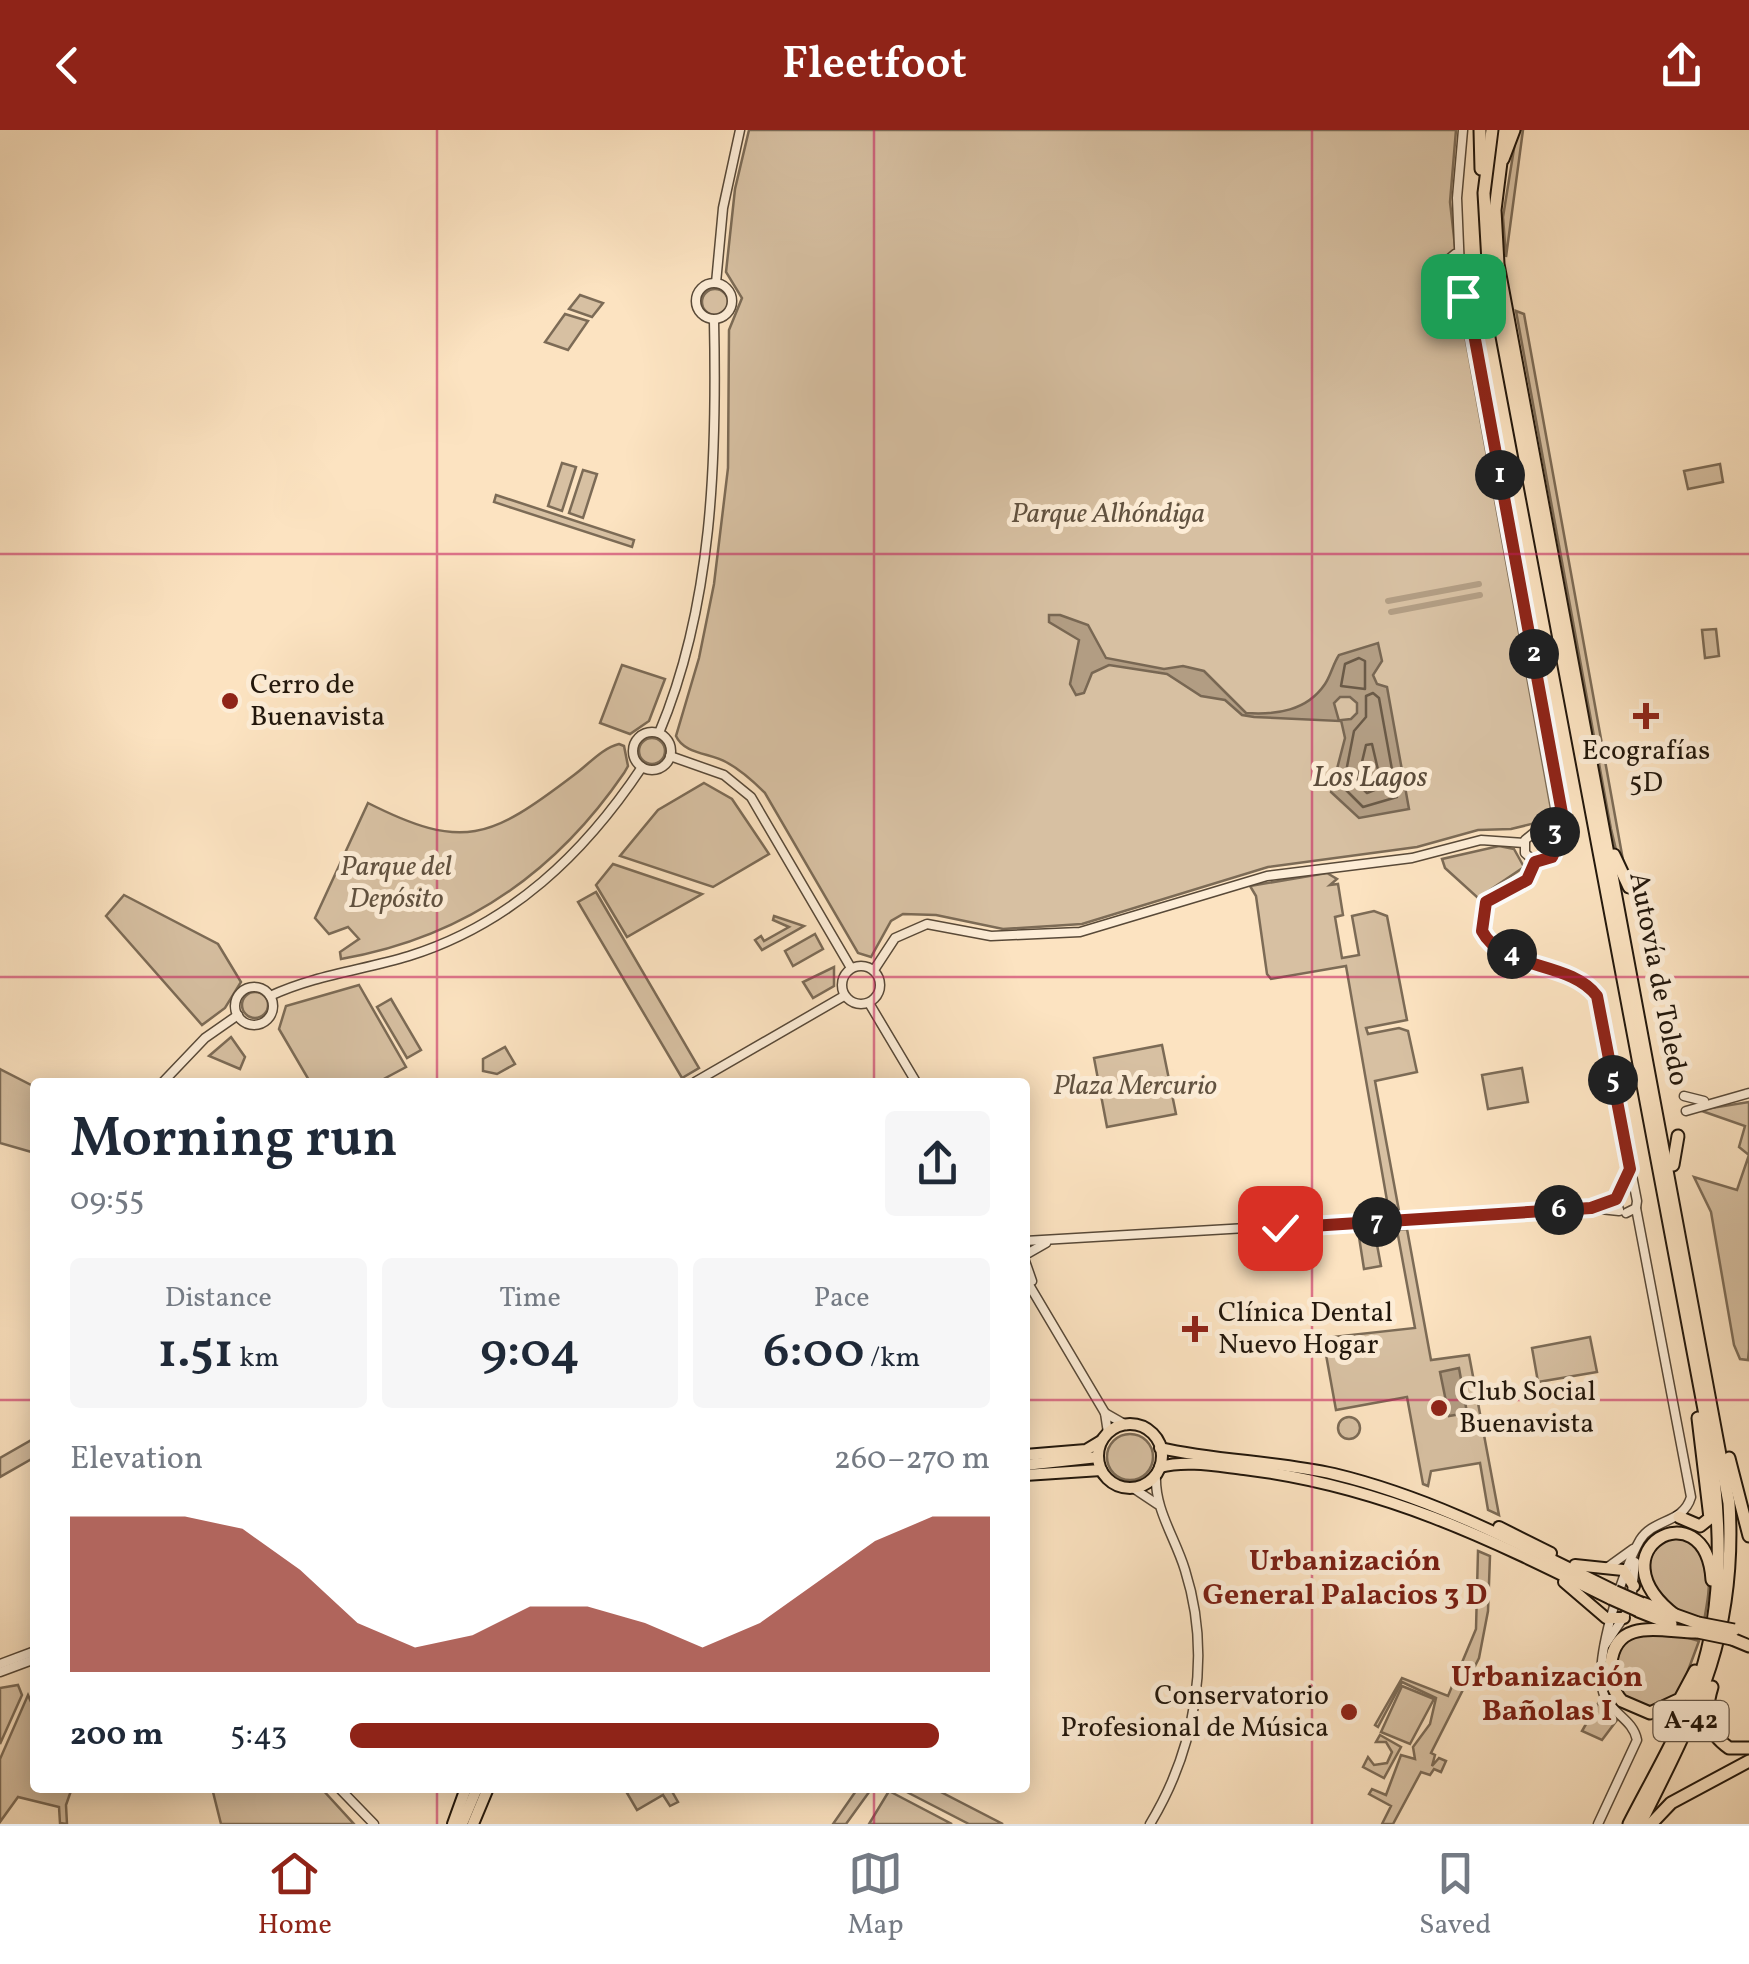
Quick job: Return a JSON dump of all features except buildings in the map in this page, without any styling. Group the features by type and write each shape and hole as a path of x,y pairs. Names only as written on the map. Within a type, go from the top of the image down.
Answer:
{"highway":[{"path":"1484,193 1480,162 1486,130"},
{"name":"Autovía de Toledo","path":"1486,130 1488,262 1720,1433 1732,1542 1726,1612 1698,1706 1640,1824"},
{"name":"Autovía de Toledo","path":"1504,130 1495,210 1498,264 1616,951 1718,1506 1720,1541 1707,1650 1677,1729 1629,1824"},
{"path":"1499,168 1514,130"},
{"path":"1590,860 1598,830"},
{"path":"1598,830 1630,886"},
{"path":"1604,920 1616,951"},
{"path":"1628,927 1629,965"},
{"path":"1672,1184 1678,1136"},
{"path":"1679,1516 1700,1526 1710,1518 1696,1379"},
{"path":"1720,1433 1749,1536"},
{"path":"1698,1628 1657,1603 1643,1574 1648,1547 1669,1532 1690,1535 1706,1551 1714,1604"},
{"path":"1640,1607 1676,1616"},
{"path":"1640,1607 1698,1628"},
{"path":"1726,1612 1728,1625 1707,1712 1716,1739 1729,1748 1749,1748"},
{"path":"1707,1650 1680,1700 1671,1707 1640,1712 1616,1694 1611,1660 1624,1637 1648,1628 1698,1628 1733,1634 1749,1643"},
{"path":"1733,1634 1749,1631"},
{"path":"1651,1824 1671,1803 1749,1761"}],"main road":[{"path":"1030,1456 1086,1450 1126,1425 1148,1430 1160,1448 1158,1471"},
{"path":"1105,1437 1098,1457 1101,1470 1114,1484 1133,1488 1158,1471 1198,1464 1299,1478 1402,1504 1468,1528 1640,1607"},
{"path":"1160,1448 1303,1468 1444,1508 1504,1528 1582,1568 1628,1573 1634,1586"},
{"path":"1030,1464 1098,1457"},
{"path":"1030,1475 1101,1470"},
{"path":"1444,1508 1613,1595"},
{"path":"1468,1528 1618,1619"},
{"path":"452,1824 464,1793"},
{"path":"462,1824 475,1793"},
{"path":"473,1824 486,1793"}],"street":[{"path":"716,283 723,208 740,130"},
{"path":"1463,130 1457,248 1462,288 1562,813 1552,836 1556,848 1552,857 1535,862 1527,880 1486,902 1482,931 1498,949 1582,981 1597,996 1692,1497 1679,1516 1659,1523 1622,1560 1600,1569"},
{"path":"1457,248 1446,264 1437,268 1432,282 1437,291 1467,308"},
{"path":"1446,264 1460,270"},
{"path":"716,283 731,292 732,305 726,316 714,320 699,312 696,302 704,286 716,283"},
{"path":"1450,296 1462,288"},
{"path":"658,734 682,664 707,527 714,433 714,320"},
{"path":"646,733 658,734 670,745 670,756 659,768 642,768 634,758 636,740 646,733"},
{"path":"670,756 724,776 751,797 851,968"},
{"path":"270,996 308,981 430,948 509,909 563,866 602,826 642,768"},
{"path":"1524,844 1536,831 1552,836"},
{"path":"874,970 895,938 927,924 990,936 1080,932 1267,876 1412,858 1482,840 1524,844"},
{"path":"1524,844 1526,856 1535,862"},
{"path":"851,968 874,970"},
{"path":"851,968 842,978 844,996 853,1003 869,1002 880,988 874,970"},
{"path":"256,988 270,996 273,1010 264,1022 251,1025 238,1015 237,1000 244,991 256,988"},
{"path":"702,1078 844,996"},
{"path":"869,1002 914,1078"},
{"path":"168,1078 206,1038 238,1015"},
{"path":"1686,1110 1749,1093"},
{"path":"1684,1096 1708,1101"},
{"path":"1630,1169 1619,1196 1622,1212 1642,1240"},
{"path":"1591,1208 1633,1194"},
{"path":"1030,1241 1591,1208 1622,1212 1636,1208"},
{"path":"1030,1255 1050,1242"},
{"path":"1030,1273 1039,1299"},
{"path":"1030,1286 1105,1413 1105,1437"},
{"path":"1105,1413 1126,1425"},
{"path":"1150,1824 1184,1749 1198,1663 1193,1599 1180,1553 1157,1504 1158,1471"},
{"path":"1133,1488 1157,1504"},
{"path":"1603,1641 1618,1619 1628,1573 1642,1537"},
{"path":"1601,1652 1634,1586 1635,1552"},
{"path":"1592,1603 1600,1615 1603,1692 1631,1724 1637,1740 1598,1824"},
{"path":"0,1664 30,1652"},
{"path":"0,1672 30,1661"},
{"path":"344,1793 374,1824"}],"green space":[{"name":"Parque Alhóndiga","path":"749,130 1456,130 1450,202 1465,335 1551,809 1546,810 1548,820 1511,829 1478,830 1417,847 1268,867 1082,924 1003,929 936,915 903,914 891,921 871,957 858,953 765,793 731,765 691,750 676,736 699,658 714,584 728,468 729,330 742,298 726,272 735,189"},
{"path":"1517,130 1523,130 1506,257 1503,217"},
{"path":"715,289 724,293 728,302 724,311 715,315 706,311 702,302 706,293"},
{"path":"580,295 603,303 592,317 569,309"},
{"path":"1516,311 1524,314 1623,860 1618,858 1611,829"},
{"path":"565,314 588,321 568,350 545,342"},
{"path":"562,463 576,467 562,511 548,506"},
{"path":"1720,464 1723,482 1688,489 1684,471"},
{"path":"583,470 597,474 583,518 569,513"},
{"path":"496,495 634,540 632,547 494,502"},
{"path":"1716,629 1719,656 1705,658 1702,630"},
{"path":"622,665 665,679 649,721 630,734 600,723"},
{"path":"652,738 661,742 665,751 661,760 652,764 643,760 639,751 643,742"},
{"name":"Parque del Depósito","path":"619,744 624,746 628,766 624,773 568,842 536,871 466,918 385,949 341,959 340,952 359,939 348,927 329,934 315,918 368,803 428,828 475,831 520,813"},
{"path":"704,783 732,799 769,854 713,887 620,856 658,810"},
{"path":"1499,846 1514,849 1524,867 1478,898 1445,868 1442,859"},
{"path":"613,864 702,894 627,937 596,885"},
{"path":"1327,873 1337,879 1330,885 1338,884 1343,915 1335,917 1342,958 1359,955 1352,916 1374,911 1387,916 1407,1020 1366,1028 1368,1034 1399,1028 1408,1031 1417,1072 1375,1081 1399,1211 1389,1212 1346,966 1271,979 1267,974 1256,896 1250,886"},
{"path":"596,892 699,1068 682,1078 578,902"},
{"path":"124,895 218,944 241,982 225,1008 202,1025 106,916"},
{"path":"774,916 804,926 762,950 755,940 761,936 764,941 789,927 773,920"},
{"path":"815,934 823,949 793,966 785,951"},
{"path":"834,967 834,986 813,998 803,982"},
{"path":"359,985 406,1067 385,1078 308,1078 279,1029 286,1006"},
{"path":"255,992 264,996 268,1005 264,1014 255,1018 246,1014 242,1005 246,996"},
{"path":"391,999 421,1050 407,1058 377,1007"},
{"path":"231,1037 245,1057 240,1069 209,1056"},
{"name":"Plaza Mercurio","path":"1162,1045 1176,1114 1107,1127 1094,1058"},
{"path":"505,1047 515,1064 497,1074 483,1071 483,1059"},
{"path":"1522,1068 1528,1102 1488,1109 1482,1075"},
{"path":"0,1069 30,1084 30,1152 0,1143"},
{"path":"1749,1102 1749,1155 1739,1147 1745,1126 1699,1110"},
{"path":"1749,1155 1748,1360 1740,1359 1734,1345 1711,1212 1694,1177 1737,1190"},
{"name":"Club Social Buenavista","path":"1407,1229 1431,1360 1469,1355 1499,1515 1488,1510 1480,1463 1431,1471 1428,1486 1423,1484 1407,1397 1336,1410 1323,1338 1415,1328 1397,1230"},
{"path":"1375,1234 1381,1266 1364,1269 1359,1237"},
{"path":"1590,1337 1597,1372 1538,1382 1532,1348"},
{"path":"1349,1417 1357,1420 1357,1436 1349,1439 1341,1436 1338,1428 1341,1420"},
{"path":"1130,1434 1146,1441 1153,1457 1146,1473 1130,1480 1114,1473 1107,1457 1114,1441"},
{"path":"30,1441 30,1460 0,1477 0,1458"},
{"path":"1683,1535 1706,1563 1708,1595 1704,1621 1683,1615 1653,1591 1649,1562 1659,1540"},
{"path":"1478,1551 1490,1556 1488,1611 1479,1658 1431,1753 1435,1755 1432,1766 1439,1758 1446,1761 1441,1772 1421,1772 1393,1824 1382,1824 1391,1806 1369,1794 1372,1789 1386,1795 1401,1755 1415,1759 1413,1747 1430,1724 1436,1698 1402,1682 1378,1727 1375,1725 1402,1678 1448,1696 1476,1629"},
{"path":"1668,1632 1699,1641 1679,1695 1650,1710 1621,1695 1617,1657 1629,1636"},
{"path":"18,1685 22,1695 0,1744 0,1688"},
{"path":"1402,1686 1434,1699 1410,1744 1381,1732"},
{"path":"28,1695 30,1793 70,1793 67,1824 60,1823 59,1807 18,1797 0,1822 0,1759"},
{"path":"1600,1700 1617,1720 1602,1740 1582,1731"},
{"path":"1380,1735 1401,1747 1384,1778 1363,1767 1368,1757 1374,1765 1387,1763 1392,1752 1386,1742 1376,1742"},
{"path":"213,1793 326,1793 354,1824 221,1824"},
{"path":"627,1793 673,1793 678,1802 670,1806 663,1795 637,1810"},
{"path":"855,1793 868,1793 846,1824 833,1824"},
{"path":"888,1793 893,1793 952,1824 869,1824"},
{"path":"909,1793 943,1793 1003,1824 969,1824"}],"water":[{"name":"Los Lagos","path":"1049,615 1088,625 1106,658 1164,669 1183,666 1204,671 1246,713 1279,712 1300,706 1325,684 1339,655 1378,643 1382,661 1373,675 1377,684 1387,687 1409,809 1359,818 1331,792 1345,738 1341,720 1351,719 1357,713 1357,703 1350,697 1340,697 1334,703 1339,721 1254,717 1242,715 1225,700 1201,696 1167,674 1109,665 1092,673 1084,693 1076,695 1070,684 1079,640 1049,622"},
{"path":"1459,1368 1467,1413 1449,1416 1440,1372"}],"waterway":[{"path":"1388,601 1479,584"},
{"path":"1391,612 1480,595"}],"place":[{"name":"Cerro de Buenavista","path":"230,701"},
{"name":"Ecografías 5D","path":"1646,716"},
{"name":"Clínica Dental Nuevo Hogar","path":"1195,1329"},
{"name":"Club Social Buenavista","path":"1439,1408"},
{"name":"Conservatorio Profesional de Música","path":"1349,1712"}],"district":[{"name":"Urbanización General Palacios 3 D","path":"1345,1579"},
{"name":"Urbanización Bañolas I","path":"1547,1695"}],"route":[{"path":"1280,1228 1591,1208 1616,1199 1630,1169 1597,996 1582,981 1498,949 1482,931 1480,920 1486,902 1527,880 1535,862 1545,862 1555,853 1552,836 1561,823 1562,813 1474,334 1463,296"}]}
